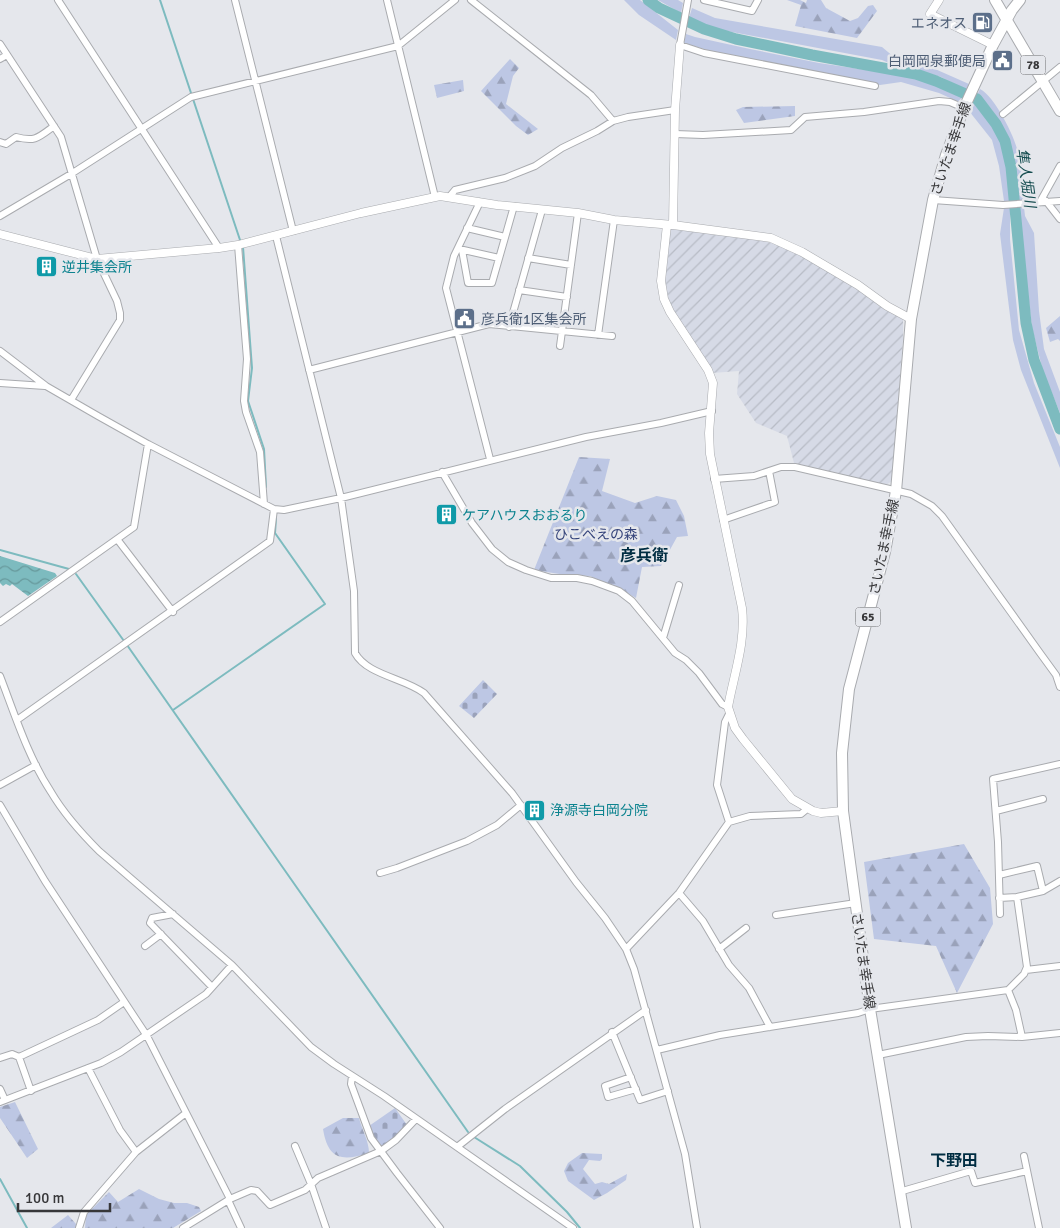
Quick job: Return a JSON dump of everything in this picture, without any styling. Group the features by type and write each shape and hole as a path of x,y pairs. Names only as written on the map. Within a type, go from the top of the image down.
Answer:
{"main road":[{"name":"78","path":"995,0 1060,112"},
{"name":"さいたま幸手線","path":"906,1228 870,1010 843,811 842,775 846,706 855,663 885,552 896,490 911,319 933,200 946,155 964,108 993,45 1020,0"}],"street":[{"path":"58,0 219,248"},
{"path":"235,0 293,231"},
{"path":"387,0 435,197"},
{"path":"0,216 71,174 191,97 398,46 455,0"},
{"path":"472,0 591,95 613,120"},
{"path":"704,0 752,11 758,0"},
{"path":"939,0 930,14 993,45"},
{"path":"688,1 680,45 670,225 662,281 664,300 708,370 713,383 709,434 710,454 744,624 740,657 725,722 717,785 729,822"},
{"path":"0,44 61,138 97,259 117,301 120,313 120,320 71,400"},
{"path":"680,45 704,54 875,86"},
{"path":"0,59 7,55"},
{"path":"1003,114 1060,67"},
{"path":"675,134 703,135 791,130 805,116 864,112 939,101 950,102 964,108"},
{"path":"450,196 455,190 505,178 535,166 562,148 597,131 613,120 628,116 675,110"},
{"path":"0,142 6,144 16,137 34,140 54,126"},
{"path":"1043,201 1060,166"},
{"path":"0,234 97,259 238,245 361,213 435,197 450,196 480,202 578,213 614,220 771,238 802,252 911,319"},
{"path":"933,200 1003,205 1060,201"},
{"path":"1043,201 1060,218"},
{"path":"480,202 459,250 454,256 446,288 490,460"},
{"path":"459,250 468,283 492,283 514,206"},
{"path":"509,327 542,210"},
{"path":"560,346 578,213"},
{"path":"598,334 614,220"},
{"path":"467,228 505,237"},
{"path":"276,236 342,498 354,591 354,653 359,661 368,667 415,686 424,693 512,793 626,948 646,1010 685,1154 697,1228"},
{"path":"238,245 248,359 244,402 260,452 264,504"},
{"path":"459,250 499,258"},
{"path":"528,258 571,265"},
{"path":"519,290 567,296"},
{"path":"309,370 489,324 612,336"},
{"path":"0,351 46,386 148,444 274,509 284,510 342,498 586,437 712,411"},
{"path":"0,383 46,386"},
{"path":"0,622 134,527 148,444"},
{"path":"714,479 754,476 781,467 795,467 896,490 922,499 942,516 1056,675 1060,687"},
{"path":"723,520 774,502 769,471"},
{"path":"442,472 472,523 492,550 508,562 551,578 577,578 592,581 619,591 632,601 675,653 686,660 699,673 729,711 743,739 792,799 807,809 820,813 843,811"},
{"path":"17,720 270,541 274,509"},
{"path":"118,539 172,612"},
{"path":"663,638 679,585"},
{"path":"0,676 2,685 36,765 53,796 82,835 232,965 312,1047 573,1228"},
{"path":"1000,914 994,779 1060,764"},
{"path":"0,784 36,765"},
{"path":"996,811 1043,799"},
{"path":"0,805 45,881 147,1036 229,1200 241,1228"},
{"path":"380,873 467,841 497,825 521,805"},
{"path":"626,948 679,893 729,822 750,816 801,814 807,809"},
{"path":"998,875 1037,866 1043,891"},
{"path":"999,898 1017,897 1043,891 1060,881"},
{"path":"679,893 703,921 729,965 749,988 770,1027"},
{"path":"657,1050 720,1035 870,1010 1008,990 1026,970 1027,958 1017,897"},
{"path":"776,915 856,902"},
{"path":"173,914 152,918 150,923 212,987"},
{"path":"719,949 746,928"},
{"path":"145,946 161,934"},
{"path":"0,1089 2,1101 88,1068 121,1052 206,994 232,965"},
{"path":"1026,970 1060,966"},
{"path":"1008,990 1016,1010 1022,1037"},
{"path":"18,1057 98,1020 124,1002"},
{"path":"458,1147 505,1109 612,1032 646,1010"},
{"path":"612,1032 640,1100 668,1091"},
{"path":"878,1055 966,1037 1022,1037 1060,1034"},
{"path":"0,1058 12,1054 18,1057 31,1090"},
{"path":"88,1068 120,1130 136,1152"},
{"path":"352,1076 351,1084 361,1106 371,1138 440,1228"},
{"path":"631,1077 604,1086 608,1097 636,1089"},
{"path":"79,1228 84,1212 136,1152 186,1113"},
{"path":"183,1228 229,1200 251,1190 257,1191 270,1205 305,1190 318,1178 381,1151 396,1140 416,1119"},
{"path":"295,1146 311,1184 326,1228"},
{"path":"1024,1156 1039,1228"},
{"path":"899,1192 971,1171 975,1183 1027,1171"}],"shaded area":[{"path":"672,228 750,237 785,247 813,261 903,319 892,481 886,485 794,463 787,436 756,423 737,394 739,371 712,373 671,310 667,298 664,282 670,231"}],"green space":[{"path":"624,0 640,0 678,30 676,40 639,15"},
{"path":"658,0 678,0 683,3 681,13"},
{"path":"787,0 800,0 806,3 807,0 821,0 826,8 850,21 858,18 868,6 873,5 877,11 857,38 795,26 801,5"},
{"path":"692,8 715,18 882,47 900,62 935,69 969,84 966,90 941,77 914,69 898,67 882,60 716,29 689,18"},
{"path":"686,34 819,63 907,76 930,83 962,97 959,102 939,93 901,82 880,85 734,58 684,43"},
{"path":"510,59 519,68 513,76 506,104 538,129 528,135 516,126 481,91"},
{"path":"463,80 464,91 437,98 434,85"},
{"path":"980,89 986,93 998,108 1016,145 1024,200 1018,201 1008,143 1003,129 987,104 977,95"},
{"path":"974,102 982,108 994,125 1003,146 1008,168 1010,201 1004,201 999,166 992,140 969,111"},
{"path":"795,106 795,116 744,123 736,110 743,107"},
{"path":"1010,207 1010,239 1019,330 1034,383 1060,447 1060,468 1021,370 1013,340 1000,234 1004,208"},
{"path":"1018,207 1024,207 1025,216 1034,233 1039,311 1044,349 1060,392 1060,413 1043,371 1032,328"},
{"path":"1060,316 1060,341 1058,339 1050,342 1046,328"},
{"name":"ひこべえの森","path":"579,457 610,459 602,491 635,503 657,496 676,500 684,516 688,536 677,537 661,566 642,567 636,598 590,576 566,575 534,570"},
{"path":"483,680 497,694 474,718 459,706"},
{"path":"964,844 990,888 993,924 957,993 936,946 874,939 864,862"},
{"path":"15,1102 38,1149 27,1158 0,1118 0,1107"},
{"path":"395,1108 407,1125 396,1137 383,1147 380,1146 373,1137 369,1126"},
{"path":"343,1118 359,1118 367,1140 369,1153 343,1157 337,1156 328,1147 323,1129"},
{"path":"582,1153 602,1154 600,1161 589,1160 583,1169 595,1184 602,1182 609,1184 627,1174 626,1180 594,1200 568,1181 564,1171 568,1163"},
{"path":"139,1189 159,1199 174,1203 187,1203 199,1207 201,1211 173,1228 85,1228 86,1215 109,1192 118,1202"},
{"path":"68,1215 76,1224 76,1228 51,1228"}],"water":[{"path":"0,556 55,573 57,576 28,596 12,584 10,586 6,584 3,586 0,583"}],"waterway":[{"path":"160,0 241,243"},
{"name":"隼人堀川","path":"648,0 659,8 704,29 736,39 916,74 977,99 996,124 1005,141 1011,167 1026,323 1034,360 1060,429"},
{"path":"243,247 252,368 248,401 264,449 266,487"},
{"path":"173,710 325,604 275,533 276,518"},
{"path":"0,550 69,569"},
{"path":"76,574 124,641"},
{"path":"127,645 468,1132"},
{"path":"474,1137 520,1166 567,1212 580,1228"},
{"path":"0,1179 27,1228"}],"place":[{"name":"エネオス","path":"983,23"},
{"name":"白岡岡泉郵便局","path":"1002,61"},
{"name":"逆井集会所","path":"46,267"},
{"name":"彦兵衛1区集会所","path":"465,319"},
{"name":"ケアハウスおおるり","path":"446,515"},
{"name":"浄源寺白岡分院","path":"534,810"}],"district":[{"name":"彦兵衛","path":"644,556"},
{"name":"下野田","path":"954,1161"}]}
